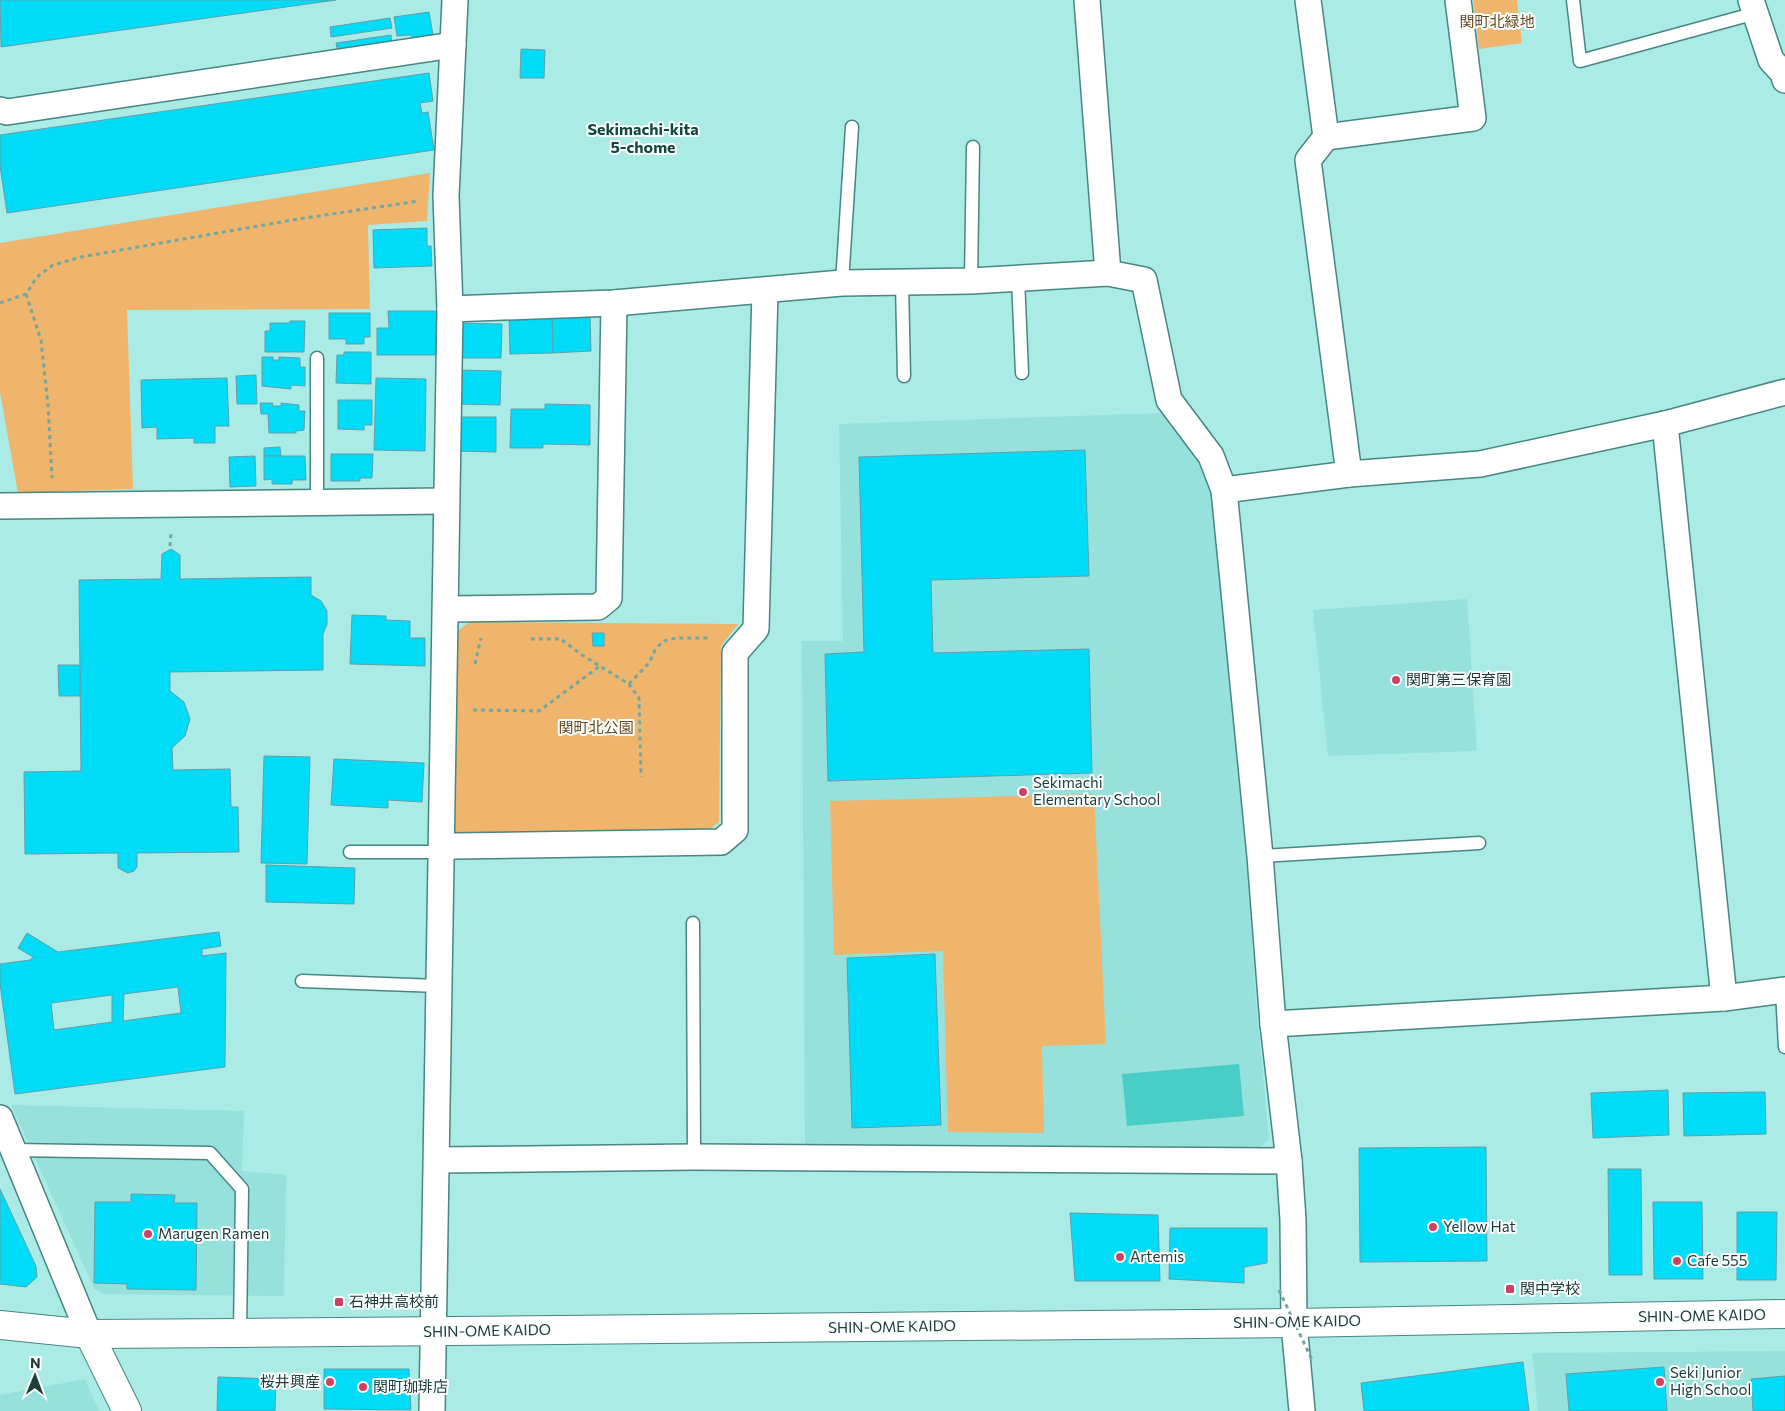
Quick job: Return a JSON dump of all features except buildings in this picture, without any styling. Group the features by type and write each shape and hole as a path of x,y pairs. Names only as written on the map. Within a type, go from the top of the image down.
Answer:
{"main road":[{"name":"SHIN-OME KAIDO","path":"0,1325 89,1334 433,1332 1294,1323 1785,1314"},
{"path":"89,1334 127,1411"}],"street":[{"path":"432,1411 450,309 446,196 456,0"},
{"path":"1087,0 1108,273"},
{"path":"1308,0 1326,137"},
{"path":"1349,474 1308,160 1326,137 1473,118 1458,0"},
{"path":"1753,7 1771,60 1784,75"},
{"path":"0,110 8,112 17,111 453,45"},
{"path":"450,309 614,303 842,283 971,281 1108,273 1144,280 1168,400 1211,456 1224,490 1260,856 1273,1024 1289,1161 1293,1220 1294,1323 1302,1411"},
{"path":"441,850 453,846 721,842 735,830 736,653 756,630 765,291"},
{"path":"446,609 598,607 609,598 614,303"},
{"path":"1224,490 1349,474 1480,464 1666,424 1785,392"},
{"path":"1666,424 1724,998"},
{"path":"0,506 446,501"},
{"path":"1273,1024 1724,998 1784,991"},
{"path":"0,1118 89,1334"},
{"path":"437,1160 694,1157 1289,1161"}],"lane":[{"path":"1573,0 1580,61 1753,7"},
{"path":"842,283 852,126"},
{"path":"971,281 973,146"},
{"path":"1018,278 1022,373"},
{"path":"902,283 904,376"},
{"path":"317,358 317,501"},
{"path":"1260,856 1479,843"},
{"path":"350,852 431,852 441,850"},
{"path":"692,923 694,1157"},
{"path":"302,981 439,986"},
{"path":"1784,991 1785,1047"},
{"path":"13,1150 210,1152 242,1189 240,1333"}],"path":[{"path":"0,303 26,294 37,277 53,265 81,257 446,196"},
{"path":"26,294 41,340 48,405 53,504"},
{"path":"629,684 649,664 655,650 663,640 693,637 716,638 732,642 740,648"},
{"path":"562,640 629,684 639,698 640,777"},
{"path":"473,710 539,711 600,665"},
{"path":"1279,1290 1313,1362"}],"shaded area":[{"name":"Sekimachi Elementary School","path":"1164,413 1192,448 1210,485 1239,738 1256,1000 1269,1139 1260,1148 805,1147 802,641 843,641 839,424"},
{"name":"関町第三保育園","path":"1467,599 1477,751 1328,756 1313,610"},
{"path":"1239,1064 1244,1116 1127,1126 1122,1074"},
{"path":"11,1105 244,1111 242,1171 286,1175 284,1296 102,1294 94,1288"},
{"name":"Seki Junior High School","path":"1785,1351 1785,1411 1538,1411 1532,1353"},
{"path":"85,1379 99,1411 0,1411 0,1395"}],"green space":[{"name":"関町北緑地","path":"1473,0 1517,0 1522,43 1479,49"},
{"path":"430,173 427,221 368,225 370,309 127,310 133,489 18,493 0,392 0,243"},
{"name":"関町北公園","path":"469,622 738,624 721,646 719,822 706,832 454,834 456,633"},
{"path":"1094,794 1106,1044 1042,1046 1044,1133 948,1132 943,951 834,955 830,801"}],"place":[{"name":"関町第三保育園","path":"1396,680"},
{"name":"Sekimachi Elementary School","path":"1023,792"},
{"name":"Yellow Hat","path":"1433,1227"},
{"name":"Marugen Ramen","path":"148,1234"},
{"name":"Artemis","path":"1120,1257"},
{"name":"Cafe 555","path":"1677,1261"},
{"name":"関中学校","path":"1510,1289"},
{"name":"石神井高校前","path":"339,1302"},
{"name":"桜井興産","path":"330,1382"},
{"name":"Seki Junior High School","path":"1660,1382"},
{"name":"関町珈琲店","path":"363,1387"}],"district":[{"name":"Sekimachi-kita 5-chome","path":"643,138"}]}
